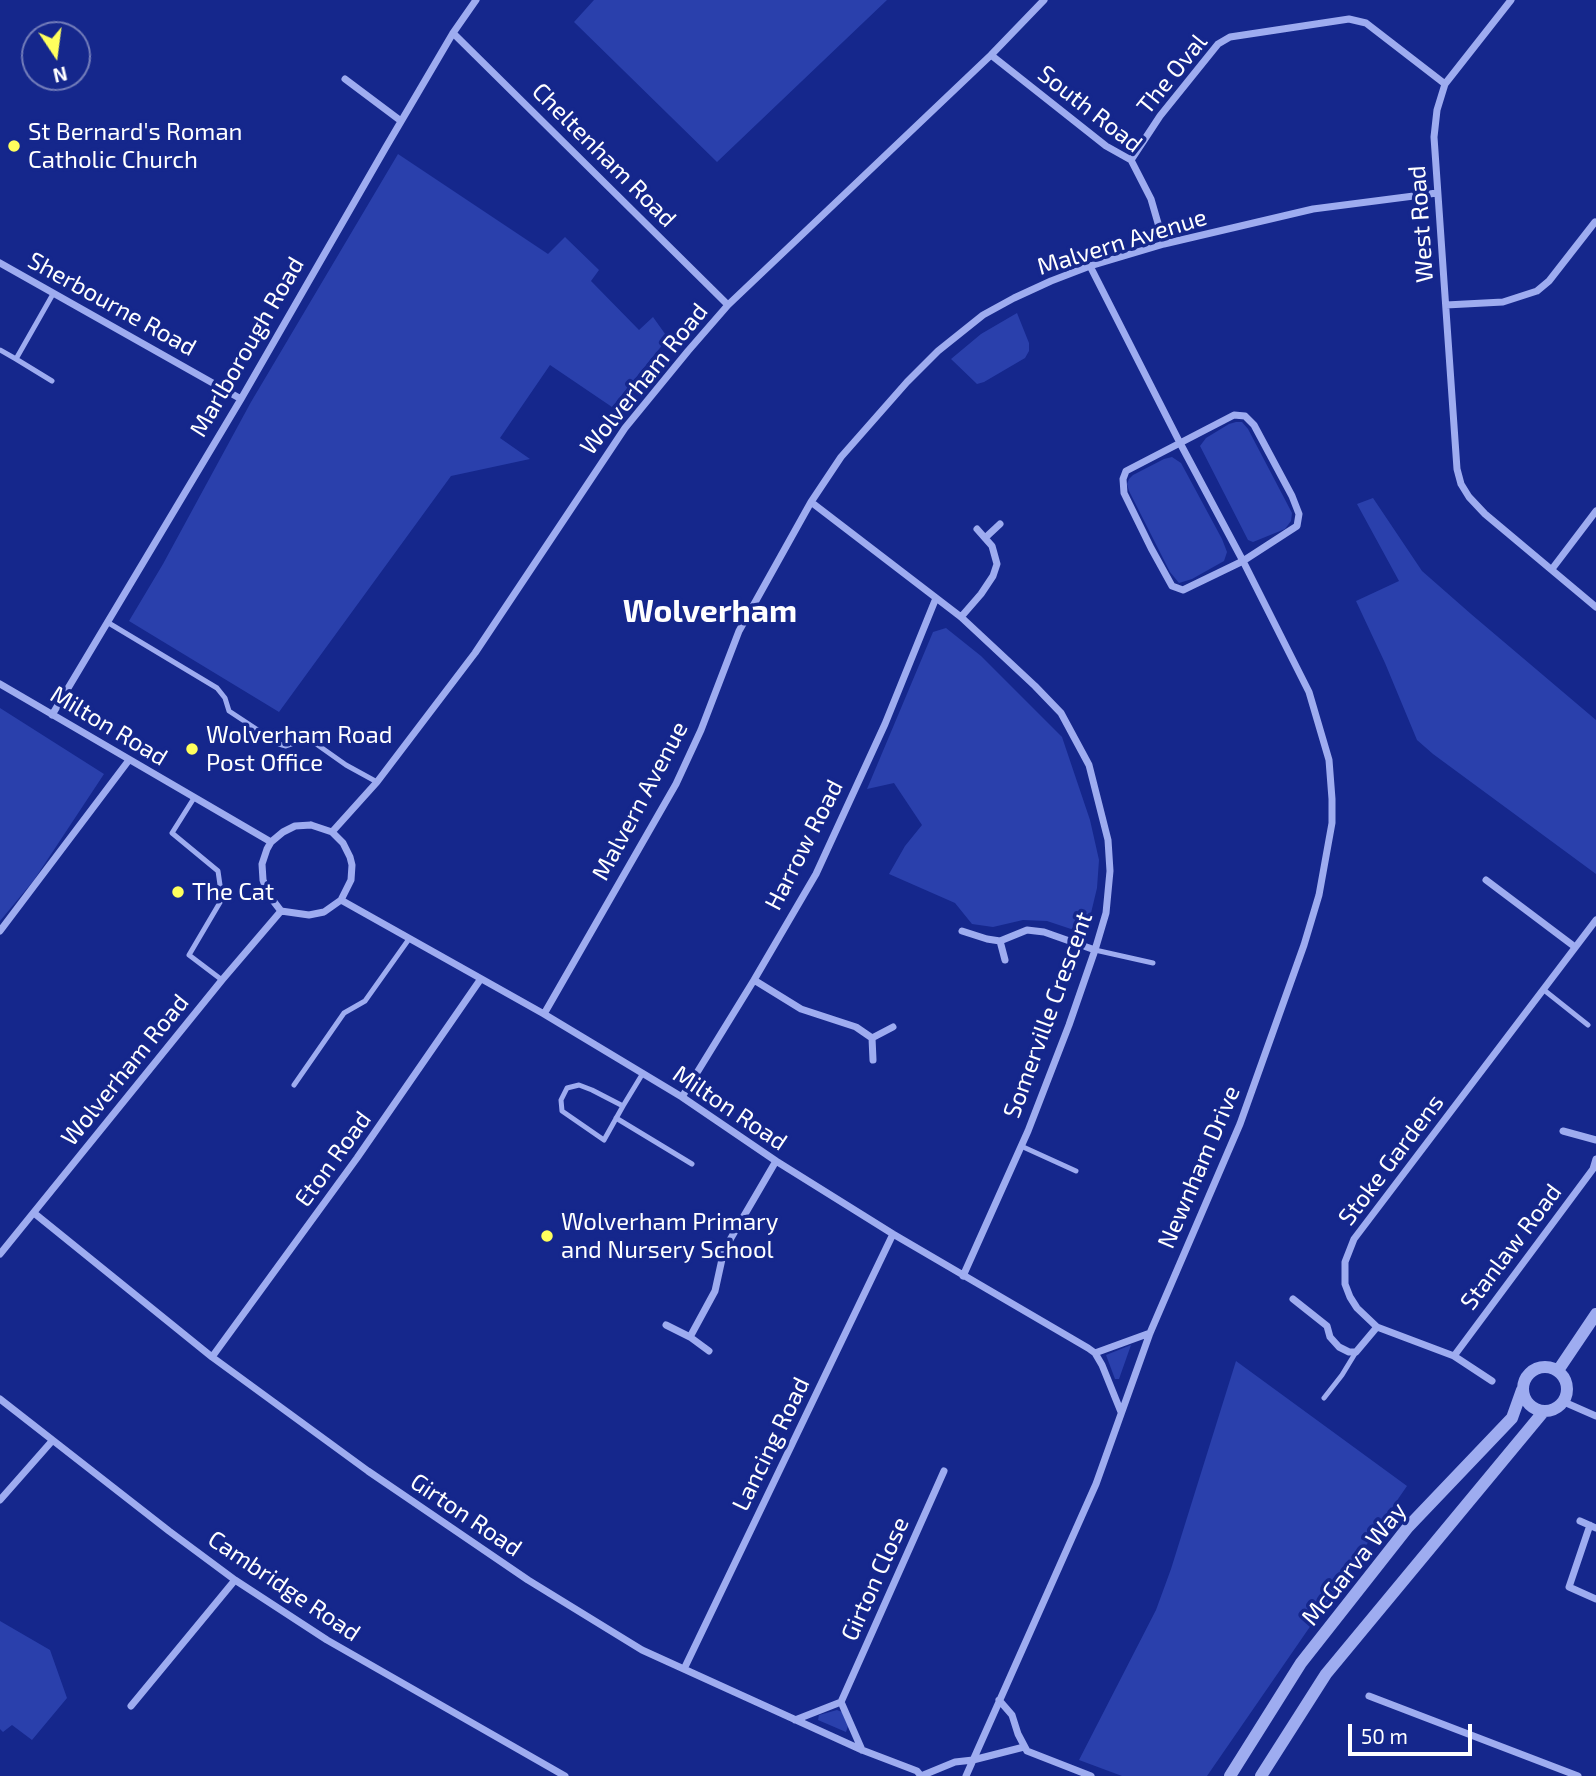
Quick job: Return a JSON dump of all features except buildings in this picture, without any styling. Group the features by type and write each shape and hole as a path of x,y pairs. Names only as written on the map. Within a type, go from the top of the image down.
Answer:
{"street":[{"name":"Marlborough Road","path":"52,715 241,399 337,229 453,33 476,0"},
{"name":"Wolverham Road","path":"331,832 377,782 475,653 625,428 728,305 991,55 1044,0"},
{"name":"West Road","path":"1511,0 1446,84 1437,110 1434,137 1437,193 1457,469 1461,484 1485,514 1552,569"},
{"name":"The Oval","path":"1131,160 1160,116 1218,44 1230,37 1349,19 1366,23 1446,84"},
{"name":"Cheltenham Road","path":"453,33 728,305"},
{"name":"South Road","path":"991,55 1106,146 1131,160 1151,199 1164,244"},
{"path":"345,79 401,121"},
{"name":"Malvern Avenue","path":"544,1014 676,784 701,730 738,631 811,502 841,457 938,351 993,309 1051,281 1090,267 1164,244 1313,209 1437,193"},
{"path":"1446,305 1503,302 1537,291 1549,281 1595,222"},
{"name":"Sherbourne Road","path":"0,263 241,399"},
{"name":"Newnham Drive","path":"966,1776 1096,1484 1150,1333 1240,1124 1304,945 1319,895 1332,823 1329,760 1309,692 1090,267"},
{"path":"1234,415 1245,416 1254,425 1299,514 1297,526 1243,561 1183,590 1172,586 1151,548 1124,494 1123,479 1126,471 1181,443 1234,415"},
{"name":"Somerville Crescent","path":"811,502 961,617 1061,713 1088,765 1108,840 1106,913 1095,950 1069,1025 1021,1146 963,1276"},
{"path":"1596,511 1552,569 1596,607"},
{"path":"985,538 1000,524"},
{"path":"961,617 981,594 993,576 997,564 995,552 977,529"},
{"name":"Harrow Road","path":"682,1097 816,874 885,723 936,598"},
{"name":"Milton Road","path":"1,687 271,842"},
{"path":"0,931 129,760"},
{"path":"311,825 331,832 343,842 352,865 351,880 341,900 324,912 309,915 281,911 268,894 263,880 262,864 271,842 283,832 295,827 311,825"},
{"path":"1486,880 1576,947"},
{"name":"Milton Road","path":"341,900 643,1073 892,1234 1095,1353"},
{"name":"Wolverham Road","path":"0,1254 281,911"},
{"name":"Stoke Gardens","path":"1492,1381 1454,1356 1377,1327 1357,1308 1350,1297 1345,1284 1345,1262 1354,1240 1596,920"},
{"path":"962,931 1000,941 1027,930 1044,932 1095,950"},
{"path":"1000,941 1005,960"},
{"name":"Eton Road","path":"212,1357 357,1158 480,980"},
{"path":"754,980 801,1009 856,1027 872,1038"},
{"path":"872,1038 893,1027"},
{"path":"872,1038 873,1060"},
{"path":"1563,1131 1596,1139"},
{"name":"Stanlaw Road","path":"1454,1356 1593,1170 1596,1159"},
{"path":"690,1337 715,1292 724,1250 776,1161"},
{"name":"Girton Road","path":"34,1213 212,1357 368,1471 528,1580 642,1650 862,1750 917,1771 921,1776 955,1762 1024,1747"},
{"name":"Lancing Road","path":"684,1669 892,1234"},
{"path":"1293,1299 1327,1326 1330,1337 1339,1347 1349,1352 1356,1352 1377,1327"},
{"path":"1559,1369 1596,1314"},
{"path":"666,1325 690,1337 709,1351"},
{"path":"1121,1413 1095,1353 1150,1333"},
{"path":"1540,1366 1559,1369 1567,1382 1568,1390 1564,1402 1544,1412 1533,1408 1522,1390 1527,1375 1540,1366"},
{"name":"McGarva Way","path":"1230,1776 1301,1662 1408,1527 1513,1418 1522,1390"},
{"name":"Cambridge Road","path":"0,1399 236,1580 327,1640 565,1776"},
{"path":"1564,1402 1596,1416"},
{"name":"McGarva Way","path":"1261,1776 1326,1674 1544,1412"},
{"path":"0,1500 52,1441"},
{"name":"Girton Close","path":"841,1702 944,1471"},
{"path":"1580,1521 1593,1527 1569,1587 1596,1599"},
{"path":"131,1706 236,1580"},
{"path":"1369,1696 1578,1776"},
{"path":"999,1700 1012,1715 1027,1751 1091,1776"},
{"path":"795,1720 841,1702 862,1750"}],"lane":[{"path":"16,359 52,294"},
{"path":"0,349 52,381"},
{"path":"107,622 216,688 225,698 229,711 279,744 286,746 303,740 312,741 346,765 377,782"},
{"path":"194,798 172,834 218,871 222,899 189,956 222,981"},
{"path":"295,1085 344,1013 365,1001 410,939"},
{"path":"1095,950 1153,963"},
{"path":"1544,990 1588,1025"},
{"path":"624,1106 579,1085 567,1087 561,1100 562,1111 604,1140 616,1118 624,1106 643,1073"},
{"path":"616,1118 692,1164"},
{"path":"1021,1146 1076,1171"},
{"path":"1324,1398 1342,1376 1356,1352"}],"shaded area":[{"path":"594,0 887,0 717,162 574,22"},
{"path":"398,154 548,254 565,237 599,270 591,281 639,330 653,317 668,338 612,407 550,365 500,438 530,459 451,476 279,712 129,621 251,402"},
{"path":"1017,313 1029,343 1029,351 1025,358 977,384 951,359 981,334"},
{"path":"1236,422 1242,422 1248,429 1292,513 1291,521 1285,529 1253,542 1248,540 1200,446 1206,438"},
{"path":"1172,457 1181,463 1227,552 1224,561 1192,579 1179,583 1170,572 1127,484 1133,475"},
{"path":"1373,498 1422,571 1596,720 1596,874 1417,740 1356,601 1399,581 1357,504"},
{"path":"946,628 981,656 1062,737 1090,820 1099,860 1097,888 1086,934 1047,921 1023,920 993,927 972,924 955,903 889,874 905,846 922,825 894,783 867,789 933,632"},
{"path":"0,708 104,774 34,880 0,921"},
{"path":"1131,1345 1119,1379 1115,1379 1106,1355"},
{"path":"1236,1361 1407,1486 1207,1776 1122,1776 1079,1760 1156,1610"},
{"path":"0,1621 50,1650 67,1698 32,1740 12,1725 3,1732 0,1729"},
{"path":"837,1710 842,1712 848,1726 846,1732 818,1720 819,1715"}],"place":[{"name":"St Bernard's Roman Catholic Church","path":"14,146"},
{"name":"Wolverham Road Post Office","path":"192,749"},
{"name":"The Cat","path":"178,892"},
{"name":"Wolverham Primary and Nursery School","path":"547,1236"}],"district":[{"name":"Wolverham","path":"710,611"}]}
